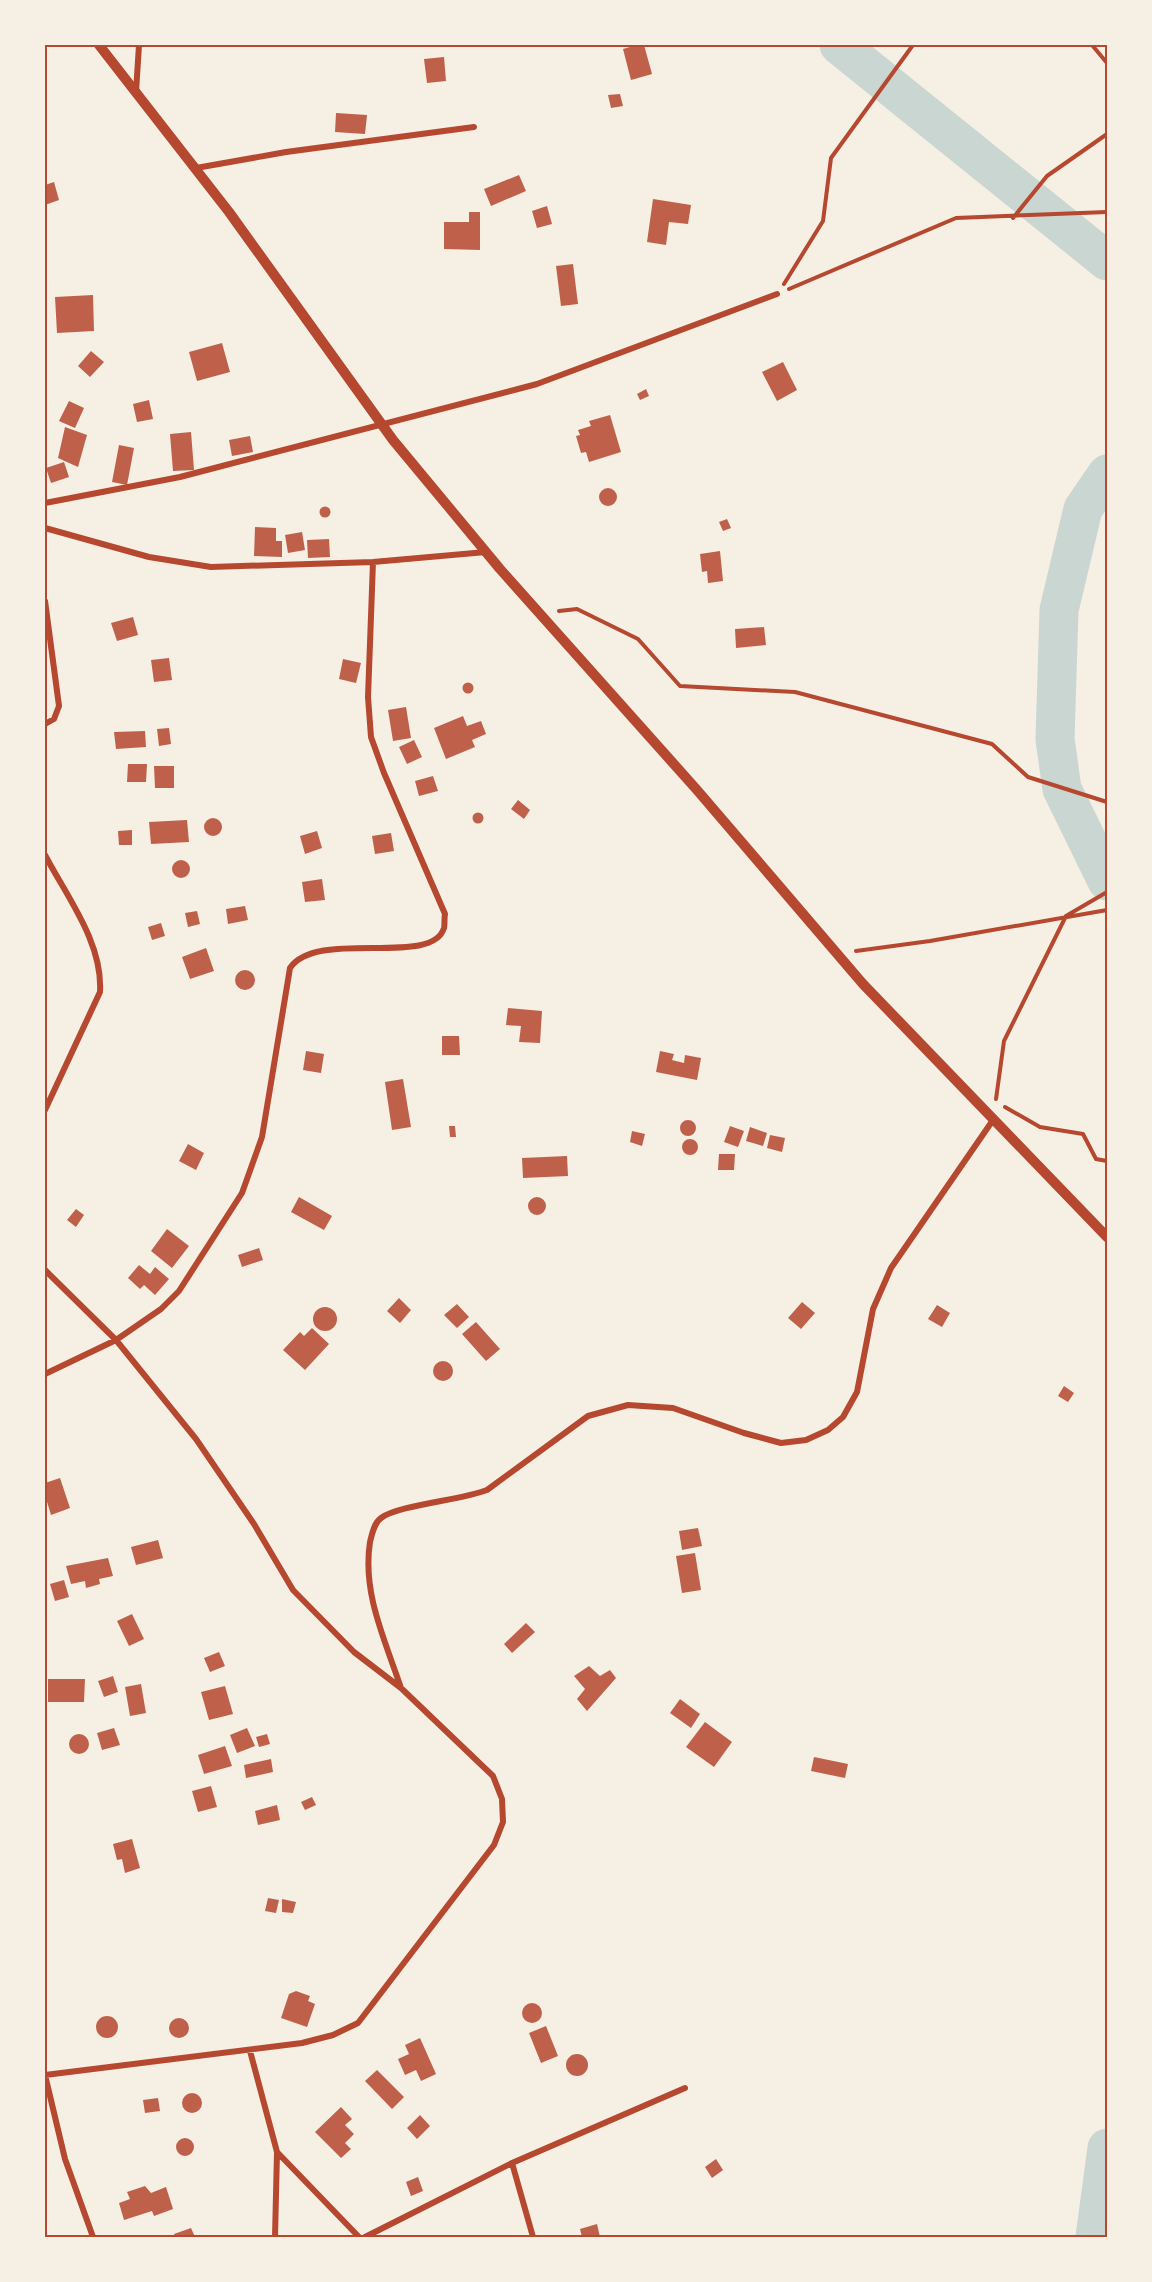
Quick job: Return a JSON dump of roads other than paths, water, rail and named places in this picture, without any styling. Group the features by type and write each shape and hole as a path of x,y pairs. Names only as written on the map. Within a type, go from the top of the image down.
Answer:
{"street":[{"path":"99,45 196,168 381,425 486,552 697,790 836,954 1107,1237"},
{"path":"136,92 139,45"},
{"path":"196,168 297,150 474,128"},
{"path":"45,503 180,477 537,384 777,294"},
{"path":"45,528 149,557 211,567 373,562 486,552"},
{"path":"45,1374 116,1340 161,1309 179,1292 242,1193 262,1137 290,968 297,958 328,949 415,946 433,941 444,929 445,914 384,773 371,737 368,697 373,562"},
{"path":"45,601 59,706 54,719 45,724"},
{"path":"45,855 96,952 101,972 100,992 45,1110"},
{"path":"401,1688 372,1604 367,1566 372,1532 380,1518 397,1511 471,1496 487,1490 588,1416 628,1405 674,1408 744,1434 781,1443 806,1440 828,1430 843,1417 857,1392 873,1309 891,1268 993,1120"},
{"path":"45,1270 116,1340 196,1439 254,1524 293,1590 354,1652 401,1688 493,1776 502,1798 503,1822 494,1845 357,2023 333,2035 302,2043 45,2075 65,2159 93,2237"},
{"path":"250,2050 277,2152 275,2237"},
{"path":"365,2237 512,2163 684,2088"},
{"path":"277,2152 359,2237"},
{"path":"512,2163 533,2237"}],"waterway":[{"path":"839,45 1107,261"},
{"path":"1107,474 1083,509 1059,610 1055,739 1062,789 1107,881"},
{"path":"1095,2237 1107,2148"}]}
